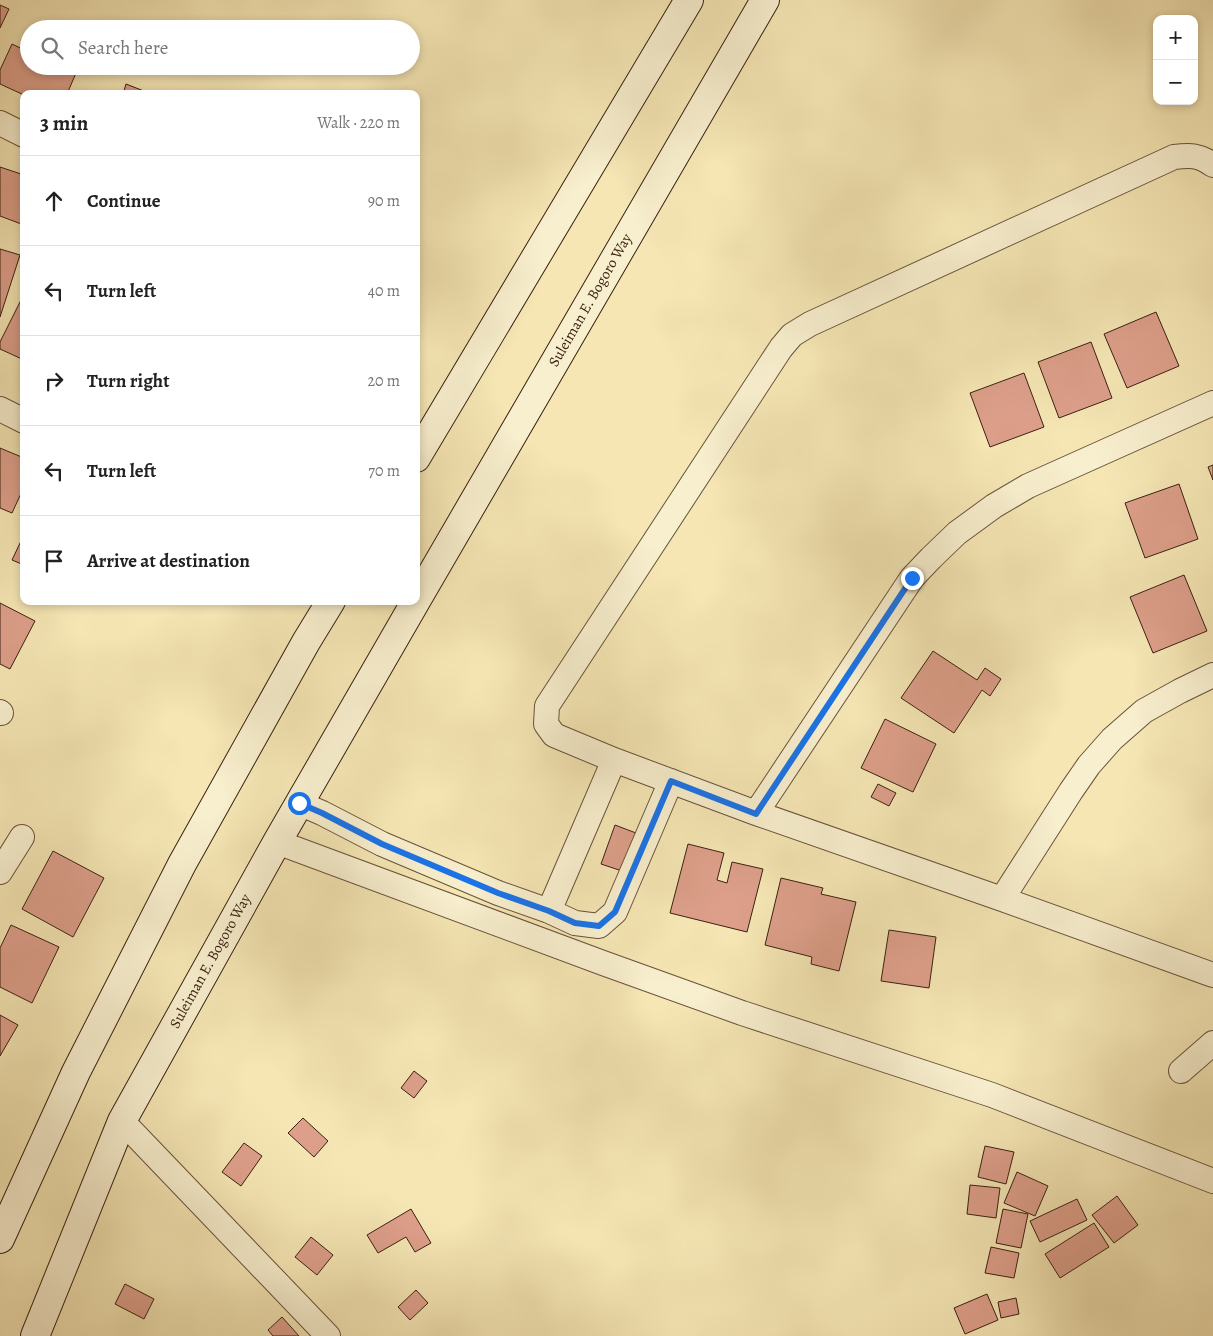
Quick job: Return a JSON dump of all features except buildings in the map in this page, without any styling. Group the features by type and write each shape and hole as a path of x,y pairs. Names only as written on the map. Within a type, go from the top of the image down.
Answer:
{"street":[{"path":"420,451 689,0"},
{"name":"Suleiman E. Bogoro Way","path":"420,594 765,0"},
{"path":"0,123 20,133"},
{"path":"1213,165 1204,158 1189,155 1174,157 810,324 792,335 775,357 547,706 546,724 554,735 756,814 1213,975"},
{"path":"756,814 912,578 957,533 994,506 1028,486 1213,403"},
{"path":"0,409 20,419"},
{"path":"0,1238 76,1072 182,864 329,605"},
{"name":"Suleiman E. Bogoro Way","path":"35,1336 122,1121 299,803 414,605"},
{"path":"1002,900 1071,791 1089,765 1112,739 1144,711 1213,675"},
{"path":"549,911 614,760"},
{"path":"299,803 382,844 498,893 549,911 575,923 599,926 615,912 671,781"},
{"path":"0,872 22,837"},
{"path":"277,842 742,1013 992,1094 1213,1181"},
{"path":"1181,1071 1213,1043"},
{"path":"122,1121 328,1336"}],"route":[{"path":"299,803 382,844 498,893 549,911 575,923 599,926 615,912 671,781 756,814 912,578"}]}
